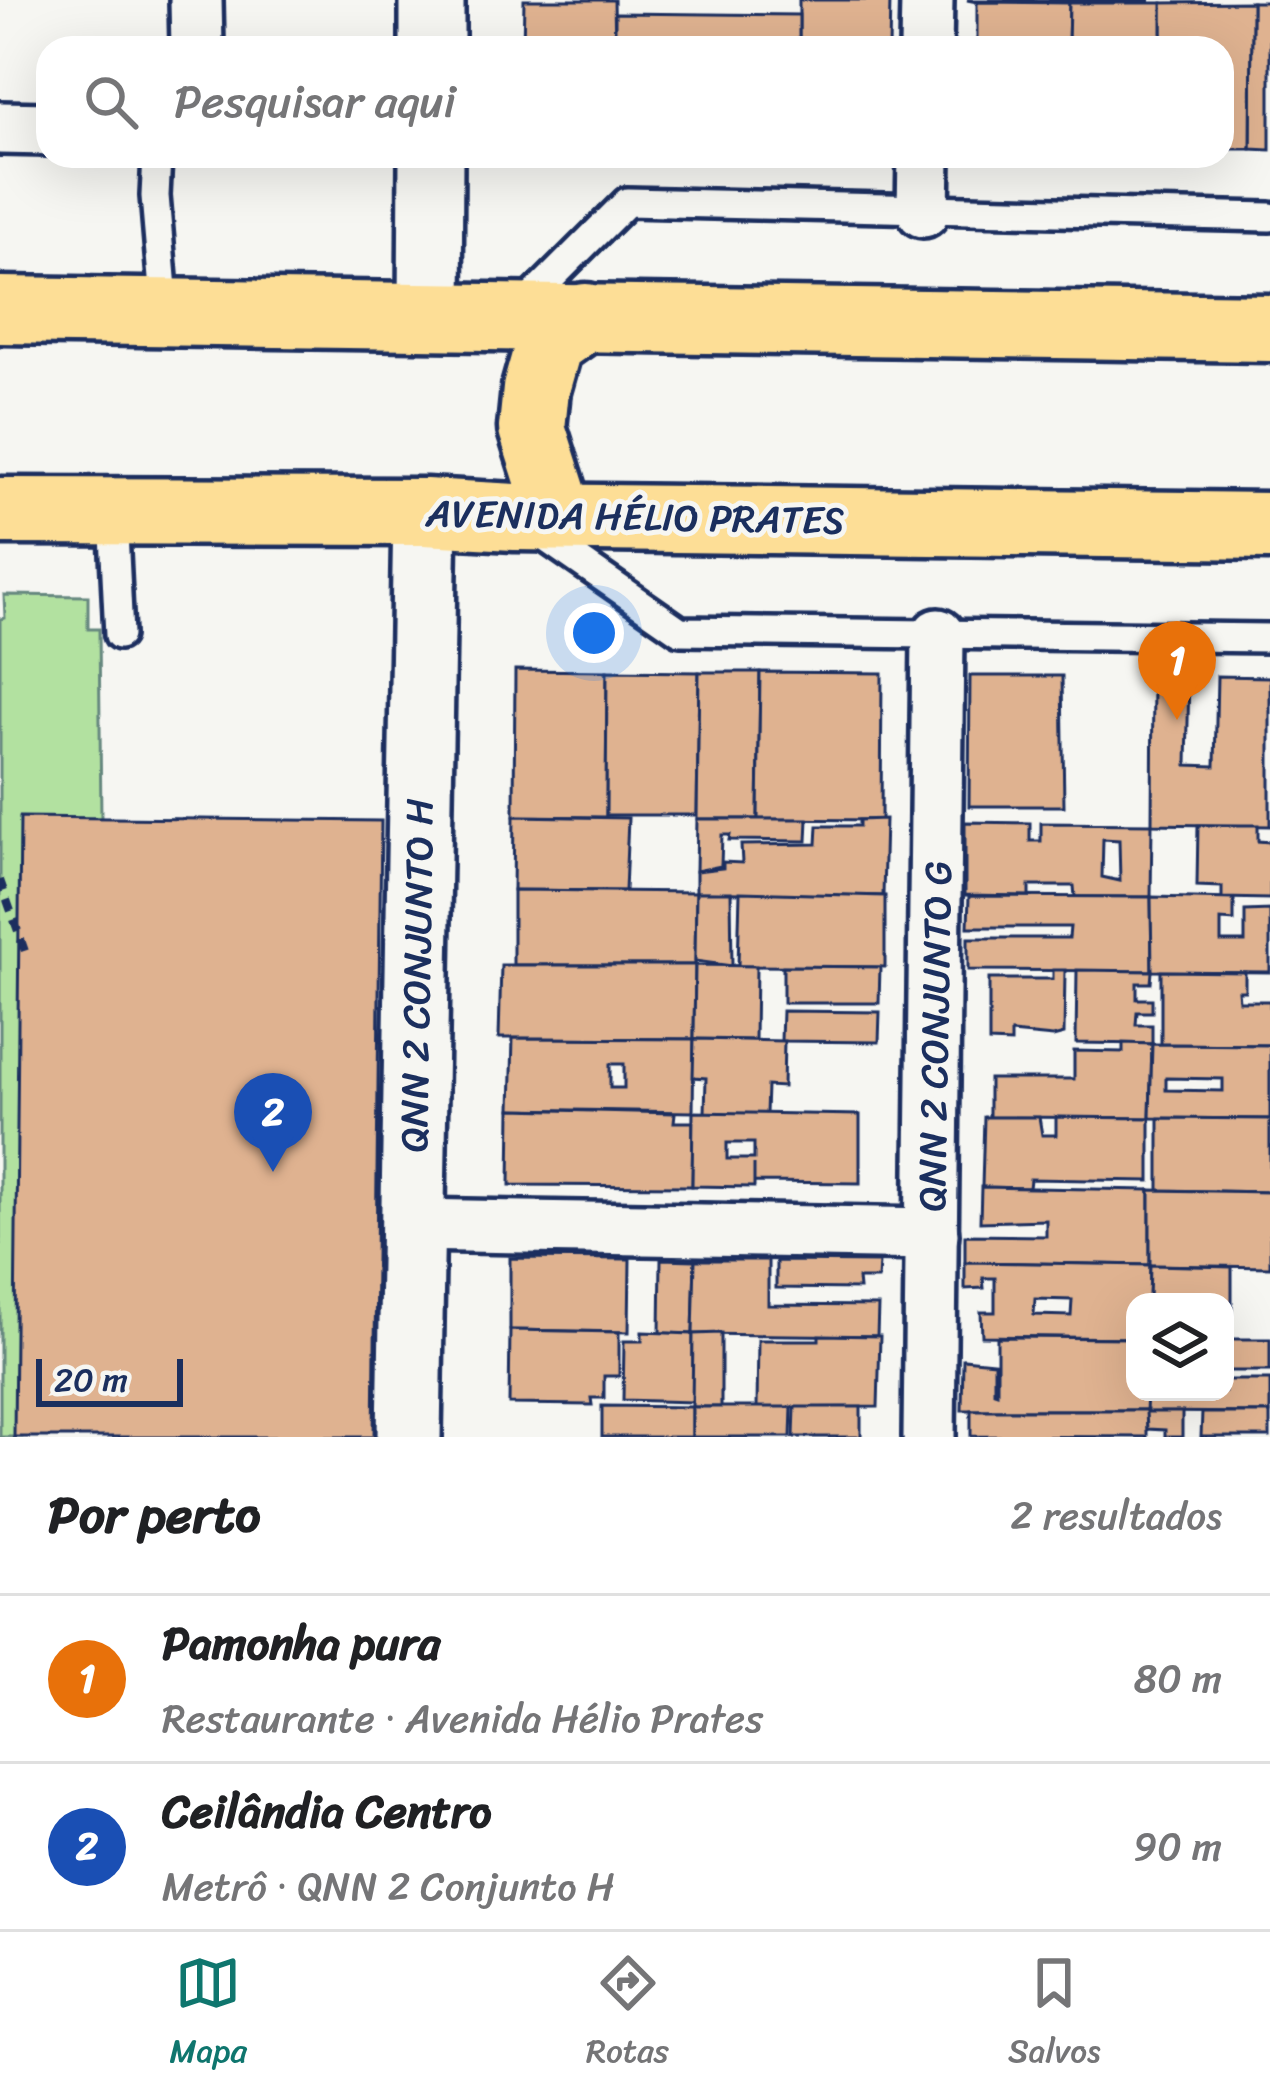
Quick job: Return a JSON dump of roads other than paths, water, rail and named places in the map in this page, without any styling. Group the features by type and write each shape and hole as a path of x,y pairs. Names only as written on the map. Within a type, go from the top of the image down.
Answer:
{"main road":[{"path":"0,310 1270,328"},
{"path":"537,516 532,428 536,389 550,343 586,317"},
{"name":"AVENIDA HÉLIO PRATES","path":"0,511 425,512 1270,526"}],"street":[{"path":"196,0 196,36"},
{"path":"432,0 432,36"},
{"path":"926,0 926,36"},
{"path":"0,128 36,129"},
{"path":"430,315 431,168"},
{"path":"923,211 924,168"},
{"name":"QNN 2 CONJUNTO H","path":"409,1437 425,512"},
{"name":"QNN 2 CONJUNTO G","path":"928,1437 938,635"},
{"path":"411,1225 932,1234"}],"lane":[{"path":"156,168 165,313"},
{"path":"513,317 627,202 1270,217"},
{"path":"113,513 118,635"},
{"path":"537,516 680,631 1270,638"}],"place":[{"name":"Pamonha pura","path":"1177,720"},
{"name":"Ceilândia Centro","path":"273,1172"}]}
